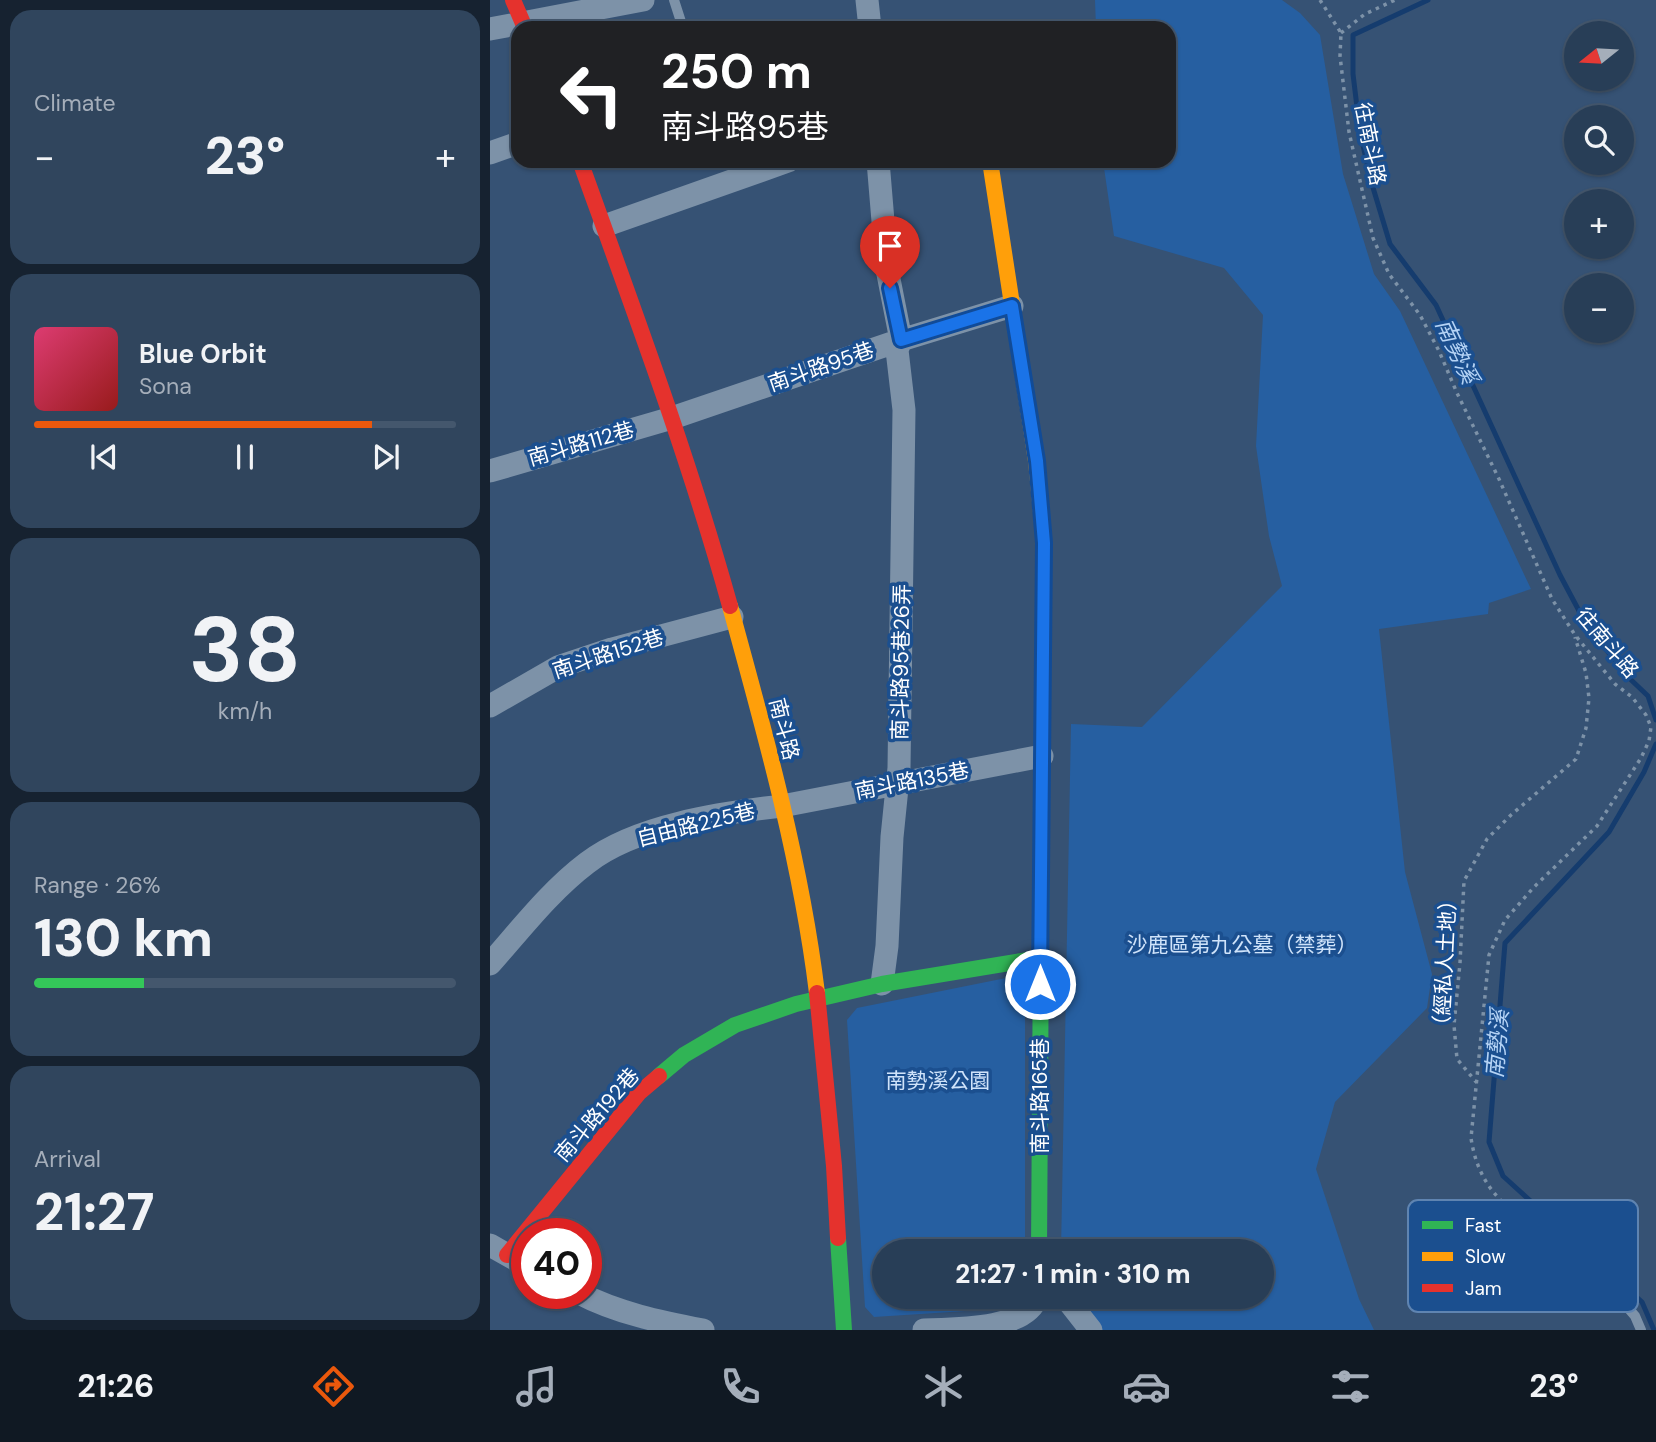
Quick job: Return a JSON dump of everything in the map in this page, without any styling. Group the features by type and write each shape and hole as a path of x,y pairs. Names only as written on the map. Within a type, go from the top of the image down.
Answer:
{"street":[{"path":"513,0 522,21"},
{"path":"867,0 869,21"},
{"path":"542,21 631,1"},
{"path":"490,29 511,27"},
{"path":"490,153 511,146"},
{"name":"南斗路","path":"583,168 672,418 709,532 782,806 813,958 818,999 834,1166 844,1330"},
{"path":"604,226 768,168"},
{"name":"南斗路95巷26弄","path":"879,168 887,269 901,340 897,350 904,410 898,783 892,837 887,946 881,984"},
{"name":"南斗路165巷","path":"991,168 1037,461 1044,543 1040,1239"},
{"name":"南斗路95巷","path":"672,418 901,340 1012,306"},
{"name":"南斗路112巷","path":"490,471 672,418"},
{"name":"南斗路152巷","path":"490,706 558,667 612,649 732,617"},
{"name":"南斗路135巷","path":"782,806 1042,756"},
{"name":"自由路225巷","path":"490,964 565,882 589,862 614,847 689,822 782,806"},
{"path":"818,999 881,984 1040,958"},
{"name":"南斗路192巷","path":"508,1256 639,1093 684,1055 735,1025 766,1013 818,999"},
{"path":"602,1302 660,1326 703,1330"},
{"path":"924,1330 996,1327 1025,1317 1032,1309"},
{"path":"1074,1309 1091,1330"}],"lane":[{"path":"674,0 681,21"},
{"path":"1632,1312 1641,1330"}],"path":[{"path":"1320,0 1341,33 1365,15 1395,0"},
{"name":"往南斗路","path":"1341,33 1340,56 1349,132 1373,238 1389,274 1420,315 1439,351 1552,598 1574,635 1615,684 1632,697 1646,715 1651,727 1649,741 1597,826 1534,887 1506,920 1489,955 1471,1138 1474,1159 1485,1183 1503,1200"},
{"name":"（經私人土地）","path":"1477,1083 1457,1059 1454,1025 1464,881 1488,839 1511,815 1576,759 1586,728 1589,698 1586,673 1574,635"}],"green space":[{"name":"沙鹿區第九公墓（禁葬）","path":"1095,0 1282,0 1300,13 1320,35 1343,174 1374,274 1400,311 1531,589 1489,603 1488,614 1379,629 1405,872 1432,974 1427,1008 1335,1102 1316,1169 1359,1299 1374,1330 1099,1330 1084,1309 1274,1309 1274,1239 1061,1239 1071,724 1142,727 1282,586 1269,536 1256,446 1263,315 1224,268 1114,236 1104,168 1176,168 1176,21 1096,21"},
{"name":"南勢溪公園","path":"1016,976 1025,988 1025,1239 872,1239 872,1309 997,1309 874,1317 865,1307 847,1020 857,1008"}],"waterway":[{"name":"南勢溪","path":"1428,0 1353,35 1353,74 1360,132 1390,244 1436,305 1560,575 1586,624 1627,676 1648,696 1656,720"},
{"name":"南勢溪","path":"1529,1200 1503,1176 1489,1142 1505,943 1609,832 1644,772 1656,744"},
{"name":"南勢溪","path":"1638,1298 1654,1330"}],"traffic: fast":[{"path":"1039,1239 1043,628"},
{"path":"659,1076 684,1055 735,1025 796,1004 882,984 1040,958"},
{"path":"838,1238 844,1330"}],"traffic: slow":[{"path":"991,168 1036,461 1044,543 1043,628"},
{"path":"730,606 792,846 817,993"}],"traffic: jam":[{"path":"513,0 522,21"},
{"path":"583,168 678,438 730,606"},
{"path":"817,993 834,1166 838,1238"},
{"path":"507,1255 639,1093 659,1076"}],"route":[{"path":"890,288 901,340 1012,306 1037,461 1044,543 1040,984"}]}
